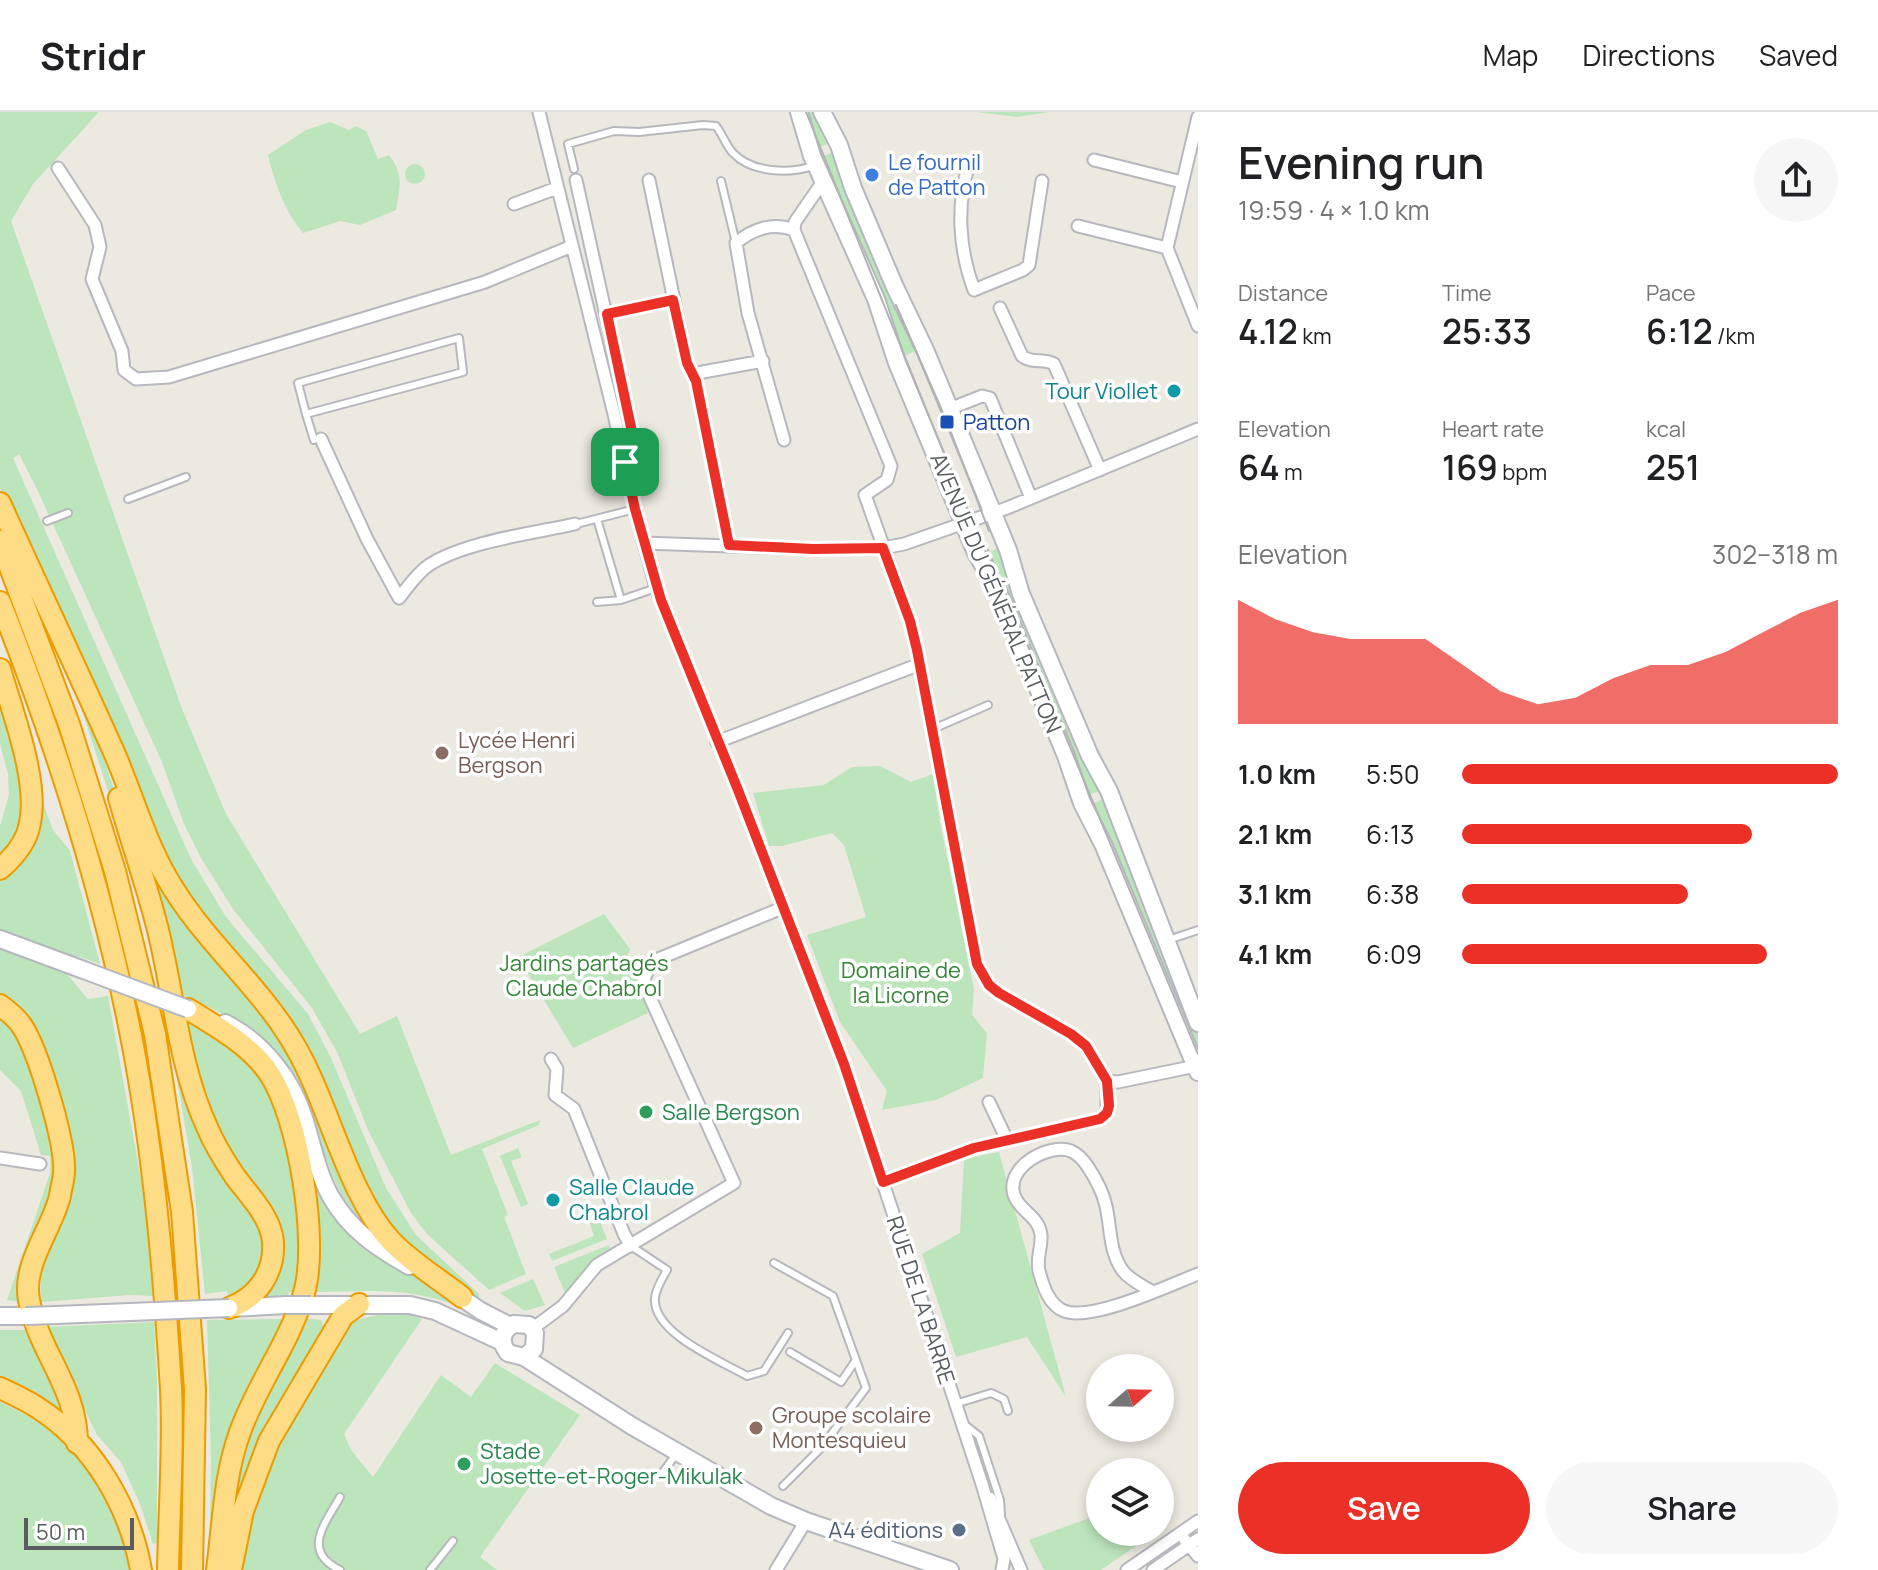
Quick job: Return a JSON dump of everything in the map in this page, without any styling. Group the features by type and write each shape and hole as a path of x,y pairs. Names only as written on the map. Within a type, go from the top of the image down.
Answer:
{"highway":[{"path":"0,503 114,752 155,857 168,881 185,908 261,997 295,1045 346,1163 391,1241 462,1297"},
{"path":"0,541 69,724 106,841 155,1034 182,1212 191,1330 195,1389 192,1570"},
{"path":"0,602 48,730 89,862 132,1041 158,1218 171,1392 168,1570"},
{"path":"0,669 21,740 31,794 30,823 21,847 0,869"},
{"path":"89,700 157,927 185,1062 205,1124 226,1162 268,1222 272,1237 272,1260 263,1282 251,1297 229,1308"},
{"path":"0,1005 22,1025 33,1048 58,1128 65,1170 59,1200 31,1271 28,1297 41,1340 72,1405 77,1420 77,1443"},
{"path":"188,1009 232,1036 272,1078 282,1099 300,1164 308,1235 308,1267 303,1296 295,1319 248,1412 234,1450 217,1570"},
{"path":"231,1570 243,1511 269,1441 343,1316 359,1304"},
{"path":"0,1388 39,1409 77,1443 106,1476 126,1514 141,1570"}],"street":[{"name":"RUE DE LA BARRE","path":"539,112 656,588 844,1064 982,1484 1004,1559 1002,1570"},
{"name":"AVENUE DU GÉNÉRAL PATTON","path":"799,112 820,172 876,299 897,363 976,553 1003,603 1082,803 1103,844 1197,1069"},
{"name":"AVENUE DU GÉNÉRAL PATTON","path":"822,112 839,145 876,244 1008,550 1021,594 1090,756 1109,791 1164,942 1198,1023"},
{"path":"1198,117 1167,248 1198,326"},
{"path":"1094,160 1182,182"},
{"path":"969,164 962,200 962,252 974,290 1029,265 1042,181"},
{"path":"58,168 95,225 100,247 92,279 122,351 124,370 136,379 169,377 455,292 572,246"},
{"path":"820,172 794,230 891,466 887,480 865,495 910,621 971,937 981,974 999,993 1080,1041 1107,1081 1109,1106 1100,1119 974,1148 883,1182"},
{"path":"575,174 635,446 634,456 625,462"},
{"path":"649,180 687,363 696,381 729,545"},
{"path":"514,204 557,188"},
{"path":"784,440 748,313 736,243 746,235 770,227 780,225 794,230"},
{"path":"1078,226 1167,248"},
{"path":"607,314 673,300"},
{"path":"1000,308 1022,356 1054,364 1100,470"},
{"path":"692,374 763,361"},
{"path":"949,409 982,396 990,398 1031,498"},
{"path":"644,543 813,549 883,548 993,514 1198,429"},
{"path":"317,439 399,598 428,566 443,558 505,539 575,524"},
{"path":"717,742 920,664"},
{"path":"532,1329 563,1306 597,1265 734,1183 643,982 651,962 782,908"},
{"path":"0,939 212,1017 246,1034 282,1073 305,1119 326,1187 351,1225 373,1245 510,1326"},
{"path":"551,1059 557,1069 555,1095 574,1109 631,1246"},
{"path":"1107,1081 1118,1082 1197,1069"},
{"path":"989,1102 1007,1140"},
{"path":"1153,1292 1131,1279 1118,1263 1106,1205 1083,1160 1070,1150 1058,1150 1020,1166 1014,1179 1014,1195 1038,1223 1041,1240 1038,1268 1044,1288 1053,1303 1062,1310 1090,1313 1153,1292 1198,1274"},
{"path":"0,1158 40,1164"},
{"path":"0,1316 286,1305 404,1304 435,1311 502,1342"},
{"path":"524,1323 532,1329 536,1339 529,1353 511,1355 505,1350 502,1342 504,1332 510,1326 524,1323"},
{"path":"529,1353 544,1370 761,1501 806,1521 950,1570"},
{"name":"RUE DE LA BARRE","path":"982,1484 1021,1570"},
{"path":"776,1570 806,1521"},
{"path":"1127,1570 1198,1521"},
{"path":"1180,1533 1193,1542 1198,1556"},
{"path":"1153,1570 1193,1542"}],"lane":[{"path":"575,174 568,144 614,131 639,132 703,125 716,126 732,152 748,163 778,170 820,172"},
{"path":"721,181 736,243"},
{"path":"306,414 463,372 459,338 298,383 306,414 317,439"},
{"path":"128,499 186,477"},
{"path":"575,524 635,509"},
{"path":"47,521 68,513"},
{"path":"597,519 621,600"},
{"path":"597,602 621,600 656,588"},
{"path":"932,729 988,705"},
{"path":"1164,942 1198,930"},
{"path":"631,1246 667,1270 654,1300 659,1317 671,1332 747,1376 764,1371 788,1333"},
{"path":"774,1263 833,1296 866,1388 821,1448 783,1486"},
{"path":"790,1352 841,1382 856,1360"},
{"path":"955,1404 991,1393 1004,1399 1008,1411"},
{"path":"961,1422 979,1436 1000,1500 1001,1522"},
{"path":"660,1476 678,1452"},
{"path":"340,1497 319,1534 318,1548 327,1563 340,1570"},
{"path":"430,1570 453,1541"}],"green space":[{"path":"0,112 99,112 33,184 11,221 182,709 226,814 360,1034 397,1016 451,1155 540,1120 539,1125 482,1149 508,1215 504,1217 526,1274 489,1290 427,1234 411,1213 368,1130 338,1054 312,1008 233,909 201,858 184,824 162,762 36,487 19,454 13,458 191,859 226,917 308,1014 331,1058 386,1188 416,1235 479,1294 478,1302 410,1246 383,1216 361,1177 344,1136 162,854 84,664 0,488"},
{"path":"803,112 817,112 830,143 817,148"},
{"path":"977,112 1050,112 1017,117"},
{"path":"330,122 349,130 356,126 366,131 378,159 389,155 399,175 396,210 360,225 340,221 303,233 281,196 268,155 306,130"},
{"path":"834,152 920,349 900,358 821,157"},
{"path":"411,164 419,164 425,174 419,184 411,184 405,178 405,170"},
{"path":"998,548 1099,791 1087,796 986,553"},
{"path":"0,697 22,779 23,812 13,840 0,860 0,826 9,795 8,774 0,744"},
{"path":"82,703 126,826 155,959 131,863"},
{"name":"Domaine de la Licorne","path":"880,766 911,782 933,774 974,989 972,1015 987,1033 983,1078 936,1100 882,1110 887,1091 840,1022 807,935 866,917 844,845 832,833 782,846 769,846 753,793 824,785 852,767"},
{"path":"38,791 53,830 70,851 100,964 78,956 78,960 0,930 0,877"},
{"path":"1103,799 1198,1028 1198,1063 1090,805"},
{"path":"144,846 283,1033 378,1230 372,1235 358,1221 338,1189 305,1099 283,1062 253,1033 217,1011 178,994"},
{"name":"Jardins partagés Claude Chabrol","path":"604,914 630,949 627,957 648,1013 573,1048 518,957"},
{"path":"0,949 66,973 88,999 108,996 144,1196 153,1296 41,1302 45,1260 69,1203 74,1178 73,1152 67,1125 47,1073 10,1001 0,994"},
{"path":"0,1014 11,1024 30,1058 59,1168 22,1302 7,1300 50,1173 50,1156 41,1155 21,1091 0,1070"},
{"path":"166,1014 192,1097 267,1235 258,1279 229,1300 227,1291 205,1294 192,1167"},
{"path":"182,1019 216,1036 247,1057 269,1086 281,1113 294,1172 296,1203 296,1292 289,1292 288,1297 265,1298 280,1246 213,1127"},
{"path":"518,1148 522,1157 511,1161 528,1204 521,1207 500,1156"},
{"path":"999,1152 1066,1397 1027,1337 956,1357 922,1254 960,1233 964,1159"},
{"path":"311,1163 342,1224 370,1252 416,1274 469,1310 410,1293 313,1292"},
{"path":"598,1217 607,1239 552,1261 549,1254 594,1236 589,1221"},
{"path":"609,1245 611,1250 585,1269 566,1295 554,1267"},
{"path":"533,1279 545,1305 525,1311 500,1293"},
{"name":"Stade Josette-et-Roger-Mikulak","path":"403,1312 422,1319 344,1434 351,1450 373,1477 441,1375 471,1397 495,1363 580,1415 480,1557 497,1570 238,1570 267,1464 294,1407 328,1364 353,1321"},
{"path":"300,1318 321,1320 323,1335 228,1558 233,1491 247,1434"},
{"path":"282,1319 264,1362 212,1548 207,1320"},
{"path":"154,1322 157,1543 153,1544 140,1504 121,1462 97,1435 55,1350 47,1327"},
{"path":"0,1330 35,1330 66,1412 0,1380"},
{"path":"0,1402 48,1430 88,1469 116,1516 129,1570 0,1570"},
{"path":"1086,1519 1086,1546 1136,1546 1101,1570 1044,1570 1029,1540"}],"tram line":[{"path":"806,112 962,498 987,548 1198,1054"},
{"path":"896,305 947,422 989,531"}],"place":[{"name":"Le fournil de Patton","path":"872,175"},
{"name":"Tour Viollet","path":"1174,391"},
{"name":"Patton","path":"947,422"},
{"name":"Lycée Henri Bergson","path":"442,753"},
{"name":"Salle Bergson","path":"646,1112"},
{"name":"Salle Claude Chabrol","path":"553,1200"},
{"name":"Groupe scolaire Montesquieu","path":"756,1428"},
{"name":"Stade Josette-et-Roger-Mikulak","path":"464,1464"},
{"name":"A4 éditions","path":"959,1530"}],"route":[{"path":"673,300 687,363 696,381 729,545 883,548 893,569 917,650 977,964 989,985 999,993 1071,1034 1086,1046 1107,1081 1109,1106 1100,1119 974,1148 883,1182 844,1064 651,573 625,462 634,456 636,449 607,314 673,300"}]}
